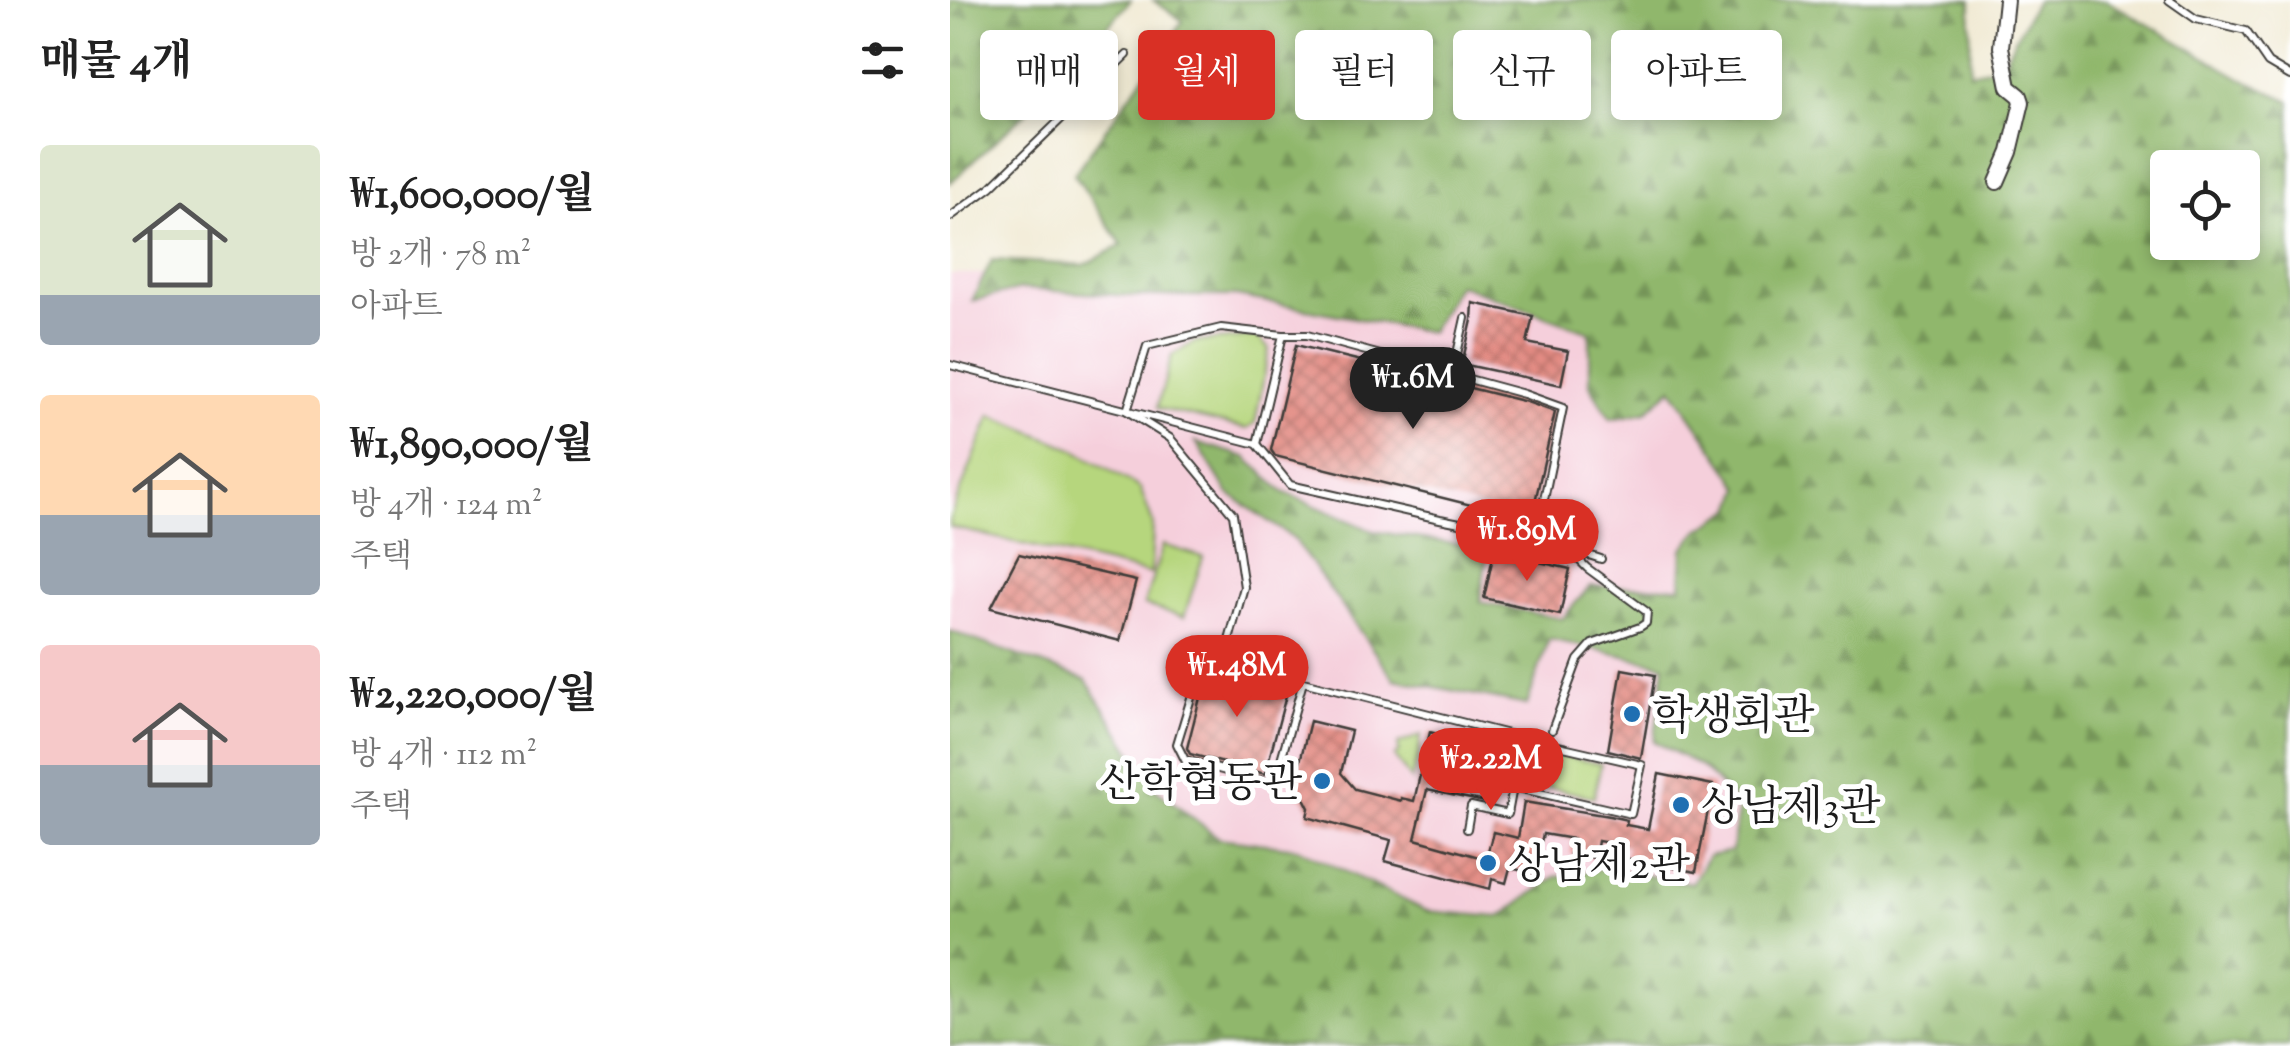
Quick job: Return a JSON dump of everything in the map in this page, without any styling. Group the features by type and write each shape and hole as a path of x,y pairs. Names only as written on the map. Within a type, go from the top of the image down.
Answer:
{"street":[{"path":"1997,182 2010,152 2022,102 2009,87 2001,46 2006,0"}],"lane":[{"path":"2169,0 2196,19 2246,31 2268,62 2290,76"},
{"path":"950,217 992,186 1126,54"},
{"path":"1452,376 1465,318"},
{"path":"1127,411 1147,346 1222,328 1307,335 1524,394 1562,408 1536,538"},
{"path":"1257,444 1283,335"},
{"path":"950,365 1257,444 1290,485 1536,538 1601,559"},
{"path":"1127,411 1170,438 1233,514 1244,587 1224,658"},
{"path":"1552,730 1578,660 1592,644 1646,623 1646,612 1566,548"},
{"path":"1303,682 1274,784 1186,760 1178,744 1205,652 1303,682 1642,765 1631,814 1513,787"},
{"path":"1466,830 1471,806 1508,814 1524,738"}],"shaded area":[{"path":"1328,270 1606,294 1805,535 1772,882 1453,948 1182,829 950,680 950,274"}],"green space":[{"path":"950,0 1131,0 1105,30 980,30 980,120 1018,120 950,183"},
{"path":"1153,0 1971,0 1970,73 2002,64 2036,0 2106,0 2248,82 2290,101 2290,1046 950,1046 950,631 1086,680 1156,789 1219,838 1297,848 1427,911 1500,917 1555,877 1605,868 1692,883 1708,856 1732,851 1739,804 1703,768 1654,741 1665,665 1549,639 1527,705 1394,679 1294,539 1228,493 1196,442 1246,457 1283,492 1373,531 1488,549 1480,602 1562,619 1590,586 1681,587 1683,549 1699,530 1733,509 1741,488 1672,388 1646,412 1611,419 1590,386 1590,332 1458,284 1430,332 1236,296 1133,296 1021,289 972,301 992,260 1084,265 1122,245 1074,174 1112,120 1118,120 1118,112 1138,84 1138,120 1275,120 1275,30 1177,30 1183,21"},
{"path":"1257,336 1269,349 1255,424 1247,429 1157,408 1172,355 1195,342"},
{"path":"991,415 1074,449 1140,488 1153,523 1151,574 950,527 950,517"},
{"path":"1163,545 1203,557 1184,617 1144,605"},
{"path":"1421,735 1411,780 1394,756 1399,752 1398,744"},
{"path":"1529,749 1601,764 1594,797 1522,782"}],"building":[{"path":"1473,303 1533,316 1527,343 1568,351 1561,385 1462,364"},
{"path":"1296,345 1555,412 1531,520 1275,456 1271,450"},
{"path":"1494,552 1570,569 1560,615 1484,598"},
{"path":"1019,554 1136,581 1120,641 991,608"},
{"path":"1208,667 1288,688 1265,774 1190,754 1187,748"},
{"name":"학생회관","path":"1622,669 1655,675 1641,758 1608,750"},
{"path":"1310,721 1351,731 1341,773 1355,789 1401,801 1414,801 1430,732 1498,749 1485,802 1427,790 1415,839 1486,859 1493,832 1518,838 1524,802 1609,816 1627,820 1626,825 1648,829 1659,774 1713,785 1696,872 1624,858 1627,846 1598,841 1595,858 1570,854 1573,839 1543,834 1533,873 1510,868 1506,883 1492,879 1490,889 1385,861 1391,840 1307,817 1309,808 1304,798 1292,794"}],"place":[{"name":"학생회관","path":"1632,714"},
{"name":"산학협동관","path":"1322,781"},
{"name":"상남제3관","path":"1681,805"},
{"name":"상남제2관","path":"1488,863"}]}
